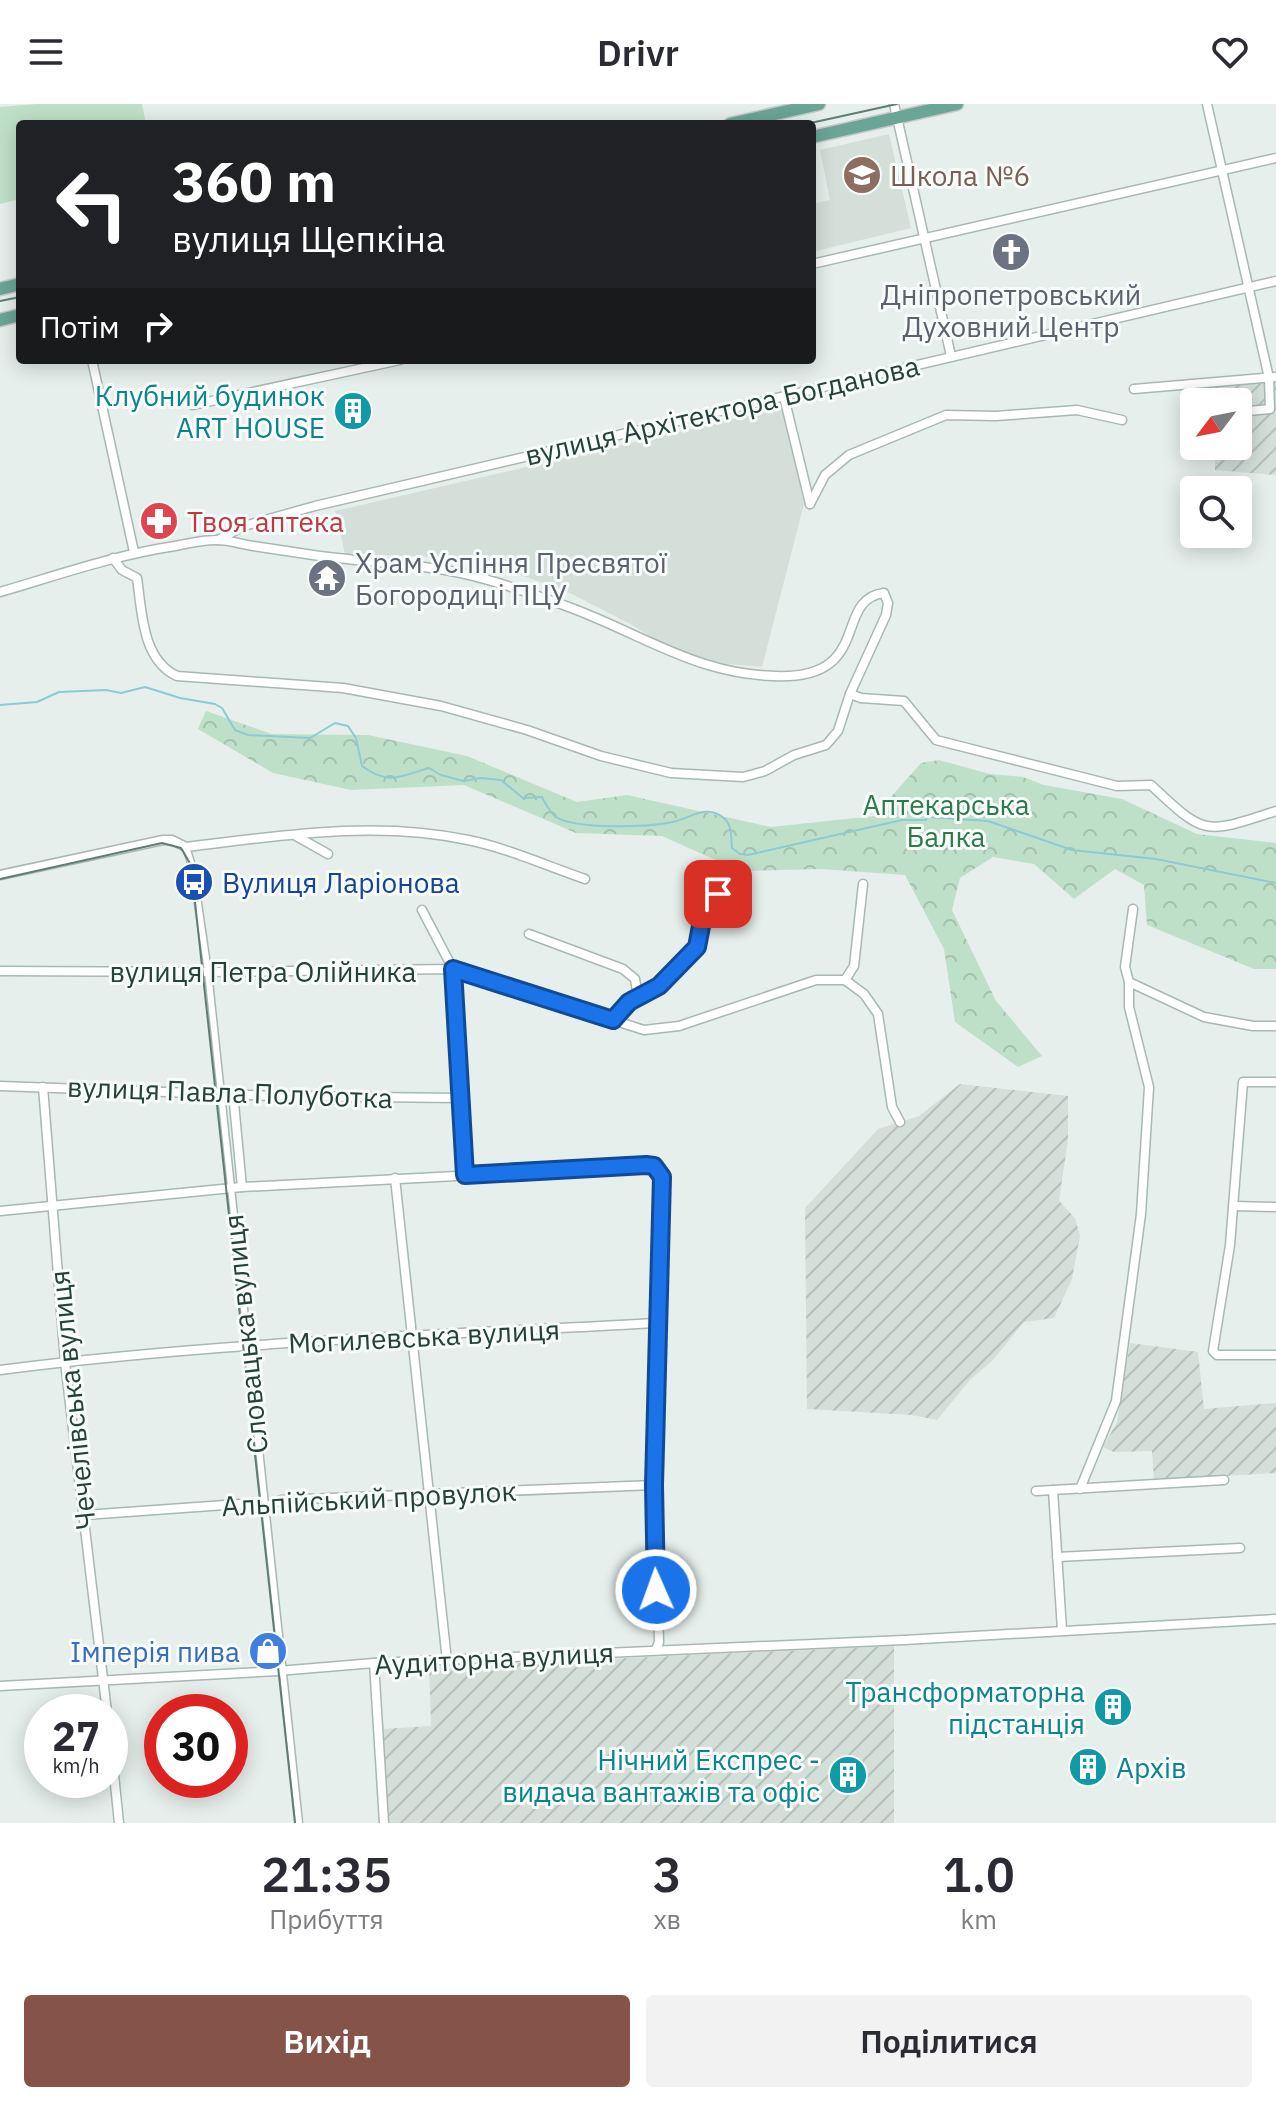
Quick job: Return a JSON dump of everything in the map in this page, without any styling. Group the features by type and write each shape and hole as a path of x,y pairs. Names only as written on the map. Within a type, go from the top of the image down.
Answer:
{"main road":[{"path":"748,120 819,104"},
{"path":"816,136 957,104"}],"street":[{"path":"894,104 951,356"},
{"path":"1207,104 1272,378 1270,409 1252,411"},
{"path":"816,263 1276,158"},
{"name":"вулиця Архітектора Богданова","path":"218,540 244,526 315,506 1276,281"},
{"path":"93,364 134,552"},
{"path":"193,405 382,364"},
{"path":"1134,389 1272,378"},
{"path":"784,397 810,504 825,475 849,455 946,415 996,416 1077,410 1122,420"},
{"path":"0,592 113,558 134,552 218,540 446,570 483,579 621,627 663,650 701,665 761,675 805,674 827,666 841,653 862,603 871,594 884,593 888,603 886,615 850,694 838,731 826,745 743,777 671,773 601,756 527,730 441,706 343,688 177,676 158,662 150,647 137,578 122,570 113,558"},
{"path":"850,694 861,698 904,701 936,740 1117,786 1151,785 1187,819 1201,827 1216,828 1276,811"},
{"path":"0,875 163,840 172,840 186,847 323,830 418,832 470,840 585,879"},
{"path":"295,835 328,854"},
{"name":"Словацька вулиця","path":"186,847 193,869 208,972 299,1823"},
{"path":"863,884 854,966 845,980 864,994 878,1014 892,1107 900,1122"},
{"path":"613,1020 629,1002 659,986 697,947 702,921 718,894"},
{"path":"1080,1489 1116,1401 1141,1214 1149,1087 1129,1007 1129,982 1125,967 1133,909"},
{"path":"422,910 453,969 465,1175"},
{"path":"529,934 623,969 635,979 638,997"},
{"name":"вулиця Петра Олійника","path":"0,971 453,969 644,1030 679,1026 816,980 845,980"},
{"path":"1129,982 1204,1017 1253,1026 1276,1026"},
{"path":"1276,1082 1243,1082 1234,1206 1214,1353 1276,1355"},
{"name":"вулиця Павла Полуботка","path":"0,1086 459,1098"},
{"name":"Чечелівська вулиця","path":"43,1087 65,1362 105,1694"},
{"name":"Словацька вулиця","path":"233,1093 242,1187"},
{"path":"0,1211 242,1187 654,1166 662,1177 654,1485 659,1642 656,1650"},
{"path":"395,1178 447,1661"},
{"path":"1234,1206 1276,1207"},
{"name":"Могилевська вулиця","path":"0,1370 246,1346 657,1323"},
{"path":"1036,1491 1224,1480"},
{"name":"Альпійський провулок","path":"85,1515 239,1504 258,1509 281,1500 654,1485"},
{"path":"1053,1490 1062,1630"},
{"path":"1057,1557 1240,1548"},
{"name":"Аудиторна вулиця","path":"0,1686 374,1663 904,1640 1276,1619"},
{"path":"374,1663 384,1823"},
{"path":"116,1798 119,1823"}],"shaded area":[{"name":"Школа №6","path":"889,134 911,228 816,251 816,203 830,200 820,150"},
{"path":"1276,380 1276,475 1215,470 1215,460 1252,460 1252,388 1214,388 1214,384"},
{"path":"783,408 804,504 762,667 705,662 672,650 632,625 564,590 470,558 345,554 335,511"},
{"path":"960,1084 1068,1096 1068,1140 1059,1201 1075,1218 1080,1236 1072,1279 1054,1318 1024,1322 937,1420 912,1415 807,1409 805,1208 878,1129 919,1116"},
{"path":"1130,1343 1198,1352 1204,1409 1276,1403 1276,1473 1154,1480 1152,1451 1114,1452 1103,1447 1117,1422"},
{"path":"894,1646 894,1823 388,1823 382,1729 431,1726 429,1667"}],"green space":[{"path":"142,104 145,120 16,120 16,200 0,204 0,107"},
{"name":"Аптекарська Балка","path":"206,711 272,734 368,735 467,756 577,802 627,795 771,827 874,816 921,763 939,760 990,774 1023,777 1044,785 1122,799 1197,834 1276,843 1276,969 1254,969 1147,925 1144,885 1115,869 1074,899 1034,864 993,857 960,878 952,910 996,1001 1042,1056 1018,1067 955,1022 944,949 905,875 821,869 740,871 662,836 576,833 464,785 351,790 273,773 198,729"}],"waterway":[{"path":"0,705 37,702 59,692 106,690 121,693 145,687 180,698 215,704 222,708 235,730 248,735 310,738 335,723 348,726 356,738 362,766 380,776 395,778 429,768 463,781 481,778 501,780 523,798 542,797 556,817 580,824 647,825 712,812 725,819 731,832 732,848 740,854 748,855 902,820 926,820 927,817 988,821 1072,850 1156,859 1276,883"}],"tram line":[{"path":"816,122 897,104"},
{"path":"0,301 16,298"},
{"path":"0,879 162,843 181,848 191,865 295,1823"}],"place":[{"name":"Школа №6","path":"862,175"},
{"name":"Дніпропетровський Духовний Центр","path":"1011,252"},
{"name":"Клубний будинок ART HOUSE","path":"353,411"},
{"name":"Твоя аптека","path":"159,521"},
{"name":"Храм Успіння Пресвятої Богородиці ПЦУ","path":"327,578"},
{"name":"Вулиця Ларіонова","path":"194,882"},
{"name":"Імперія пива","path":"268,1651"},
{"name":"Трансформаторна підстанція","path":"1113,1707"},
{"name":"Архів","path":"1088,1767"},
{"name":"Нічний Експрес - видача вантажів та офіс","path":"848,1775"}],"route":[{"path":"656,1590 654,1485 662,1177 654,1166 646,1165 465,1175 453,969 613,1020 629,1002 659,986 697,947 702,921 718,894"}]}
